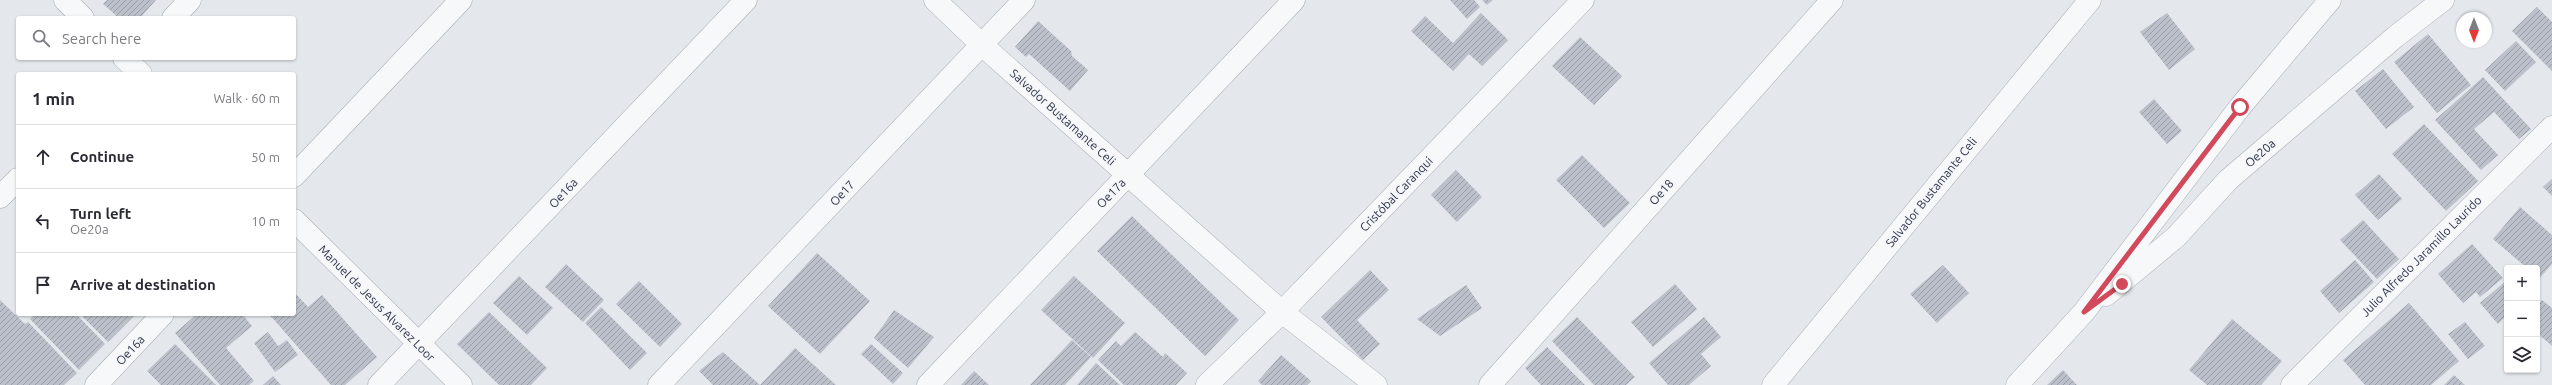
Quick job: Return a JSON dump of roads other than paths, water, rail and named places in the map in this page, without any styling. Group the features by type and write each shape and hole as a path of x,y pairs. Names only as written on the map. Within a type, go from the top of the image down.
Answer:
{"street":[{"path":"65,0 81,16"},
{"path":"175,16 190,0"},
{"path":"296,174 462,0"},
{"name":"Oe16a","path":"379,385 419,345 746,0"},
{"name":"Salvador Bustamante Celi","path":"935,0 982,45 1282,312 1376,385"},
{"name":"Oe17","path":"659,385 1024,0"},
{"name":"Oe17a","path":"928,385 1294,0"},
{"name":"Cristóbal Caranqui","path":"1207,385 1282,312 1583,0"},
{"name":"Oe18","path":"1490,385 1832,0"},
{"name":"Salvador Bustamante Celi","path":"1773,385 2090,0"},
{"path":"2017,385 2084,312 2240,107 2330,0"},
{"name":"Oe20a","path":"2084,312 2122,284 2176,237 2234,175 2395,37 2443,0"},
{"name":"Julio Alfredo Jaramillo Laurido","path":"2292,385 2552,128"},
{"path":"0,197 16,181"},
{"name":"Manuel de Jesus Alvarez Loor","path":"296,222 461,385"},
{"name":"Oe16a","path":"96,385 161,316"}]}
